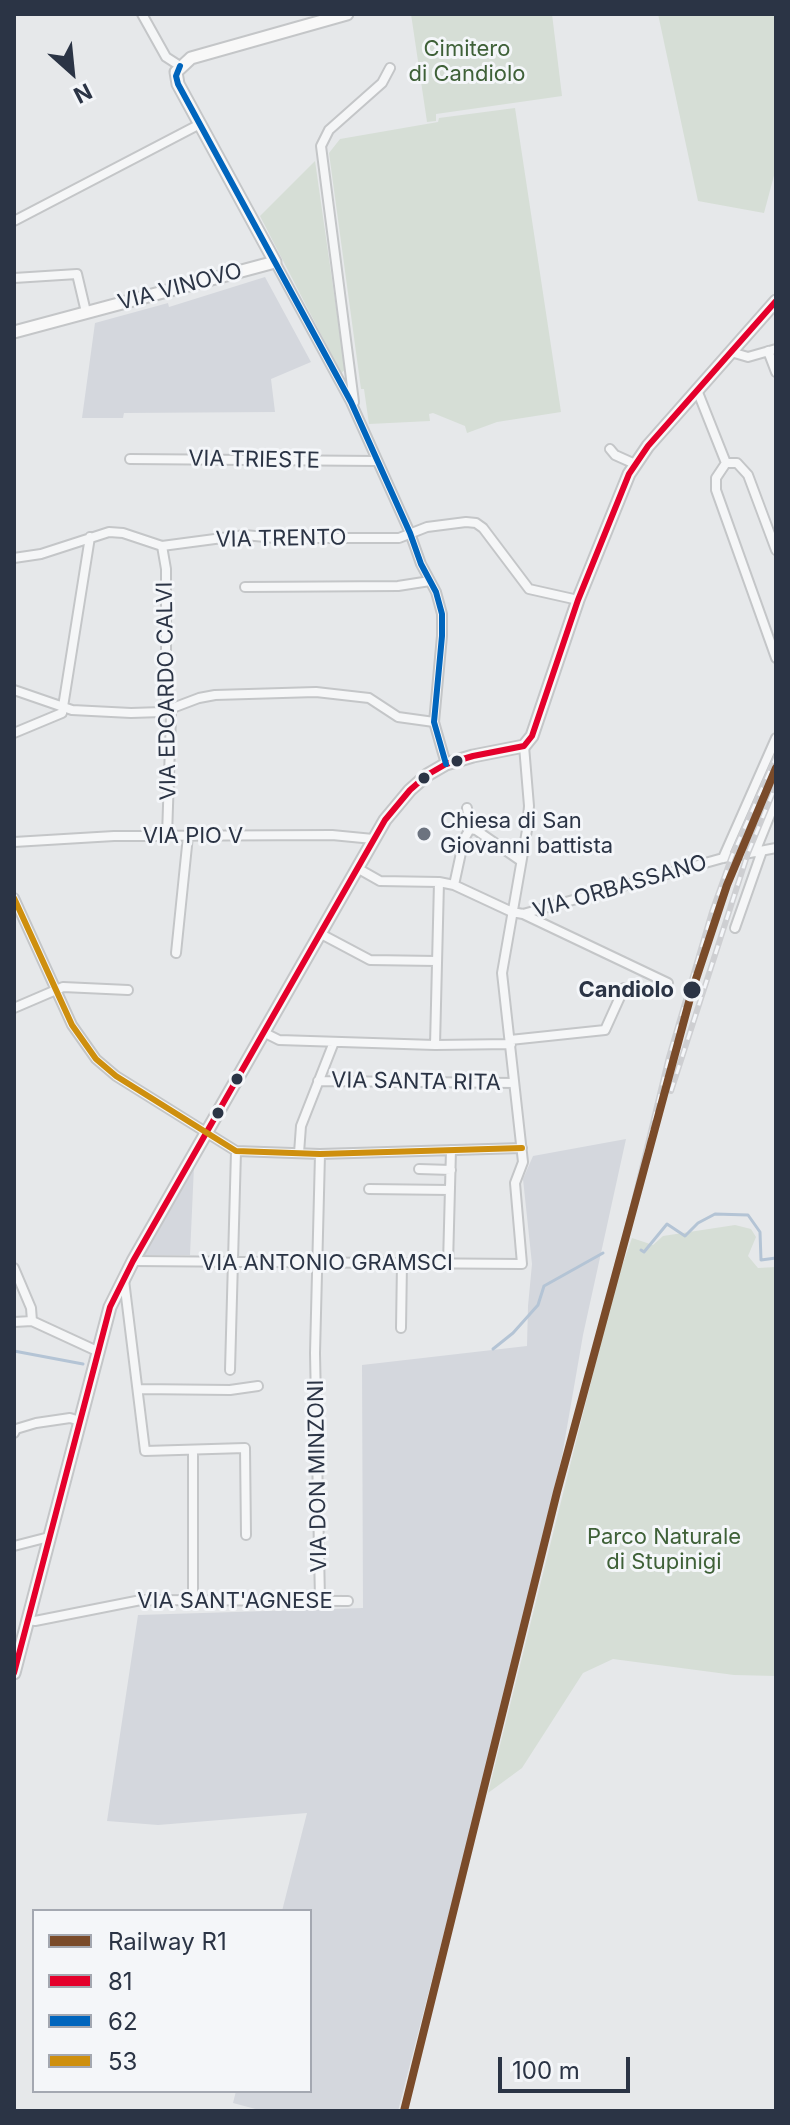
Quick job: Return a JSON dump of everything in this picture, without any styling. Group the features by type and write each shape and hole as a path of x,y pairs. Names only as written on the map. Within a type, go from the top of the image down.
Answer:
{"main road":[{"path":"275,262 176,76 180,66 191,58 347,14"},
{"name":"VIA VINOVO","path":"14,332 275,262"},
{"path":"14,1673 22,1628 97,1351 110,1307 133,1261 373,839 410,790 446,764 524,746 532,736 578,600 635,464 776,301"}],"street":[{"path":"142,14 166,57 180,66"},
{"path":"355,411 321,146 329,130 382,83 390,68"},
{"path":"14,221 200,124"},
{"path":"275,262 355,411 436,592 442,614 442,636 434,722 446,764"},
{"path":"14,278 77,274 86,312"},
{"path":"731,352 748,357 772,350 776,372"},
{"path":"697,390 726,463"},
{"path":"610,449 615,455 635,464"},
{"name":"VIA TRIESTE","path":"130,459 377,461"},
{"path":"726,463 737,463 748,475 776,550"},
{"path":"726,463 716,478 716,490 776,658"},
{"name":"VIA TRENTO","path":"14,558 41,554 109,532 162,546 245,535 275,538 399,538 440,525 476,523 529,589 578,600"},
{"path":"14,733 62,713 90,537"},
{"name":"VIA EDOARDO CALVI","path":"162,546 166,569 166,706 171,716 167,836"},
{"path":"245,587 398,586 430,581"},
{"path":"14,690 63,708 131,713 168,710 215,695 316,692 369,698 391,714 434,722"},
{"path":"723,858 776,738"},
{"path":"14,898 55,990 82,1040 104,1066 236,1151 320,1154 522,1148 502,973 529,806 524,746"},
{"path":"735,928 776,800"},
{"path":"454,885 464,839 470,829 467,808"},
{"path":"470,829 521,861"},
{"name":"VIA PIO V","path":"14,842 167,836 332,835 373,839"},
{"path":"176,953 188,836"},
{"name":"VIA ORBASSANO","path":"357,868 380,881 454,885 512,912 523,914 723,858 776,848"},
{"path":"435,1045 439,882"},
{"path":"523,914 668,983"},
{"path":"321,934 370,960 436,961"},
{"path":"14,1008 63,987 128,990"},
{"path":"263,1032 279,1040 435,1045 510,1042 605,1030 624,988"},
{"path":"299,1153 301,1126 334,1042"},
{"name":"VIA SANTA RITA","path":"318,1081 514,1083"},
{"name":"VIA ANTONIO GRAMSCI","path":"133,1261 522,1264 515,1183 523,1162 522,1148"},
{"path":"448,1264 451,1150"},
{"path":"230,1370 236,1151"},
{"name":"VIA DON MINZONI","path":"320,1154 315,1353 320,1600"},
{"path":"419,1169 451,1170"},
{"path":"369,1189 450,1190"},
{"path":"401,1328 402,1263"},
{"path":"14,1268 31,1308 32,1321"},
{"path":"124,1279 145,1451 245,1448 246,1535"},
{"path":"14,1322 32,1321 97,1351"},
{"path":"138,1389 230,1390 258,1386"},
{"path":"14,1433 16,1429 36,1423 70,1418 80,1421"},
{"path":"193,1450 193,1600"},
{"path":"14,1546 49,1537"},
{"name":"VIA SANT'AGNESE","path":"22,1628 131,1601 348,1601"}],"shaded area":[{"path":"265,277 311,362 271,379 275,412 124,413 123,418 82,418 95,323 168,303 169,307"},
{"path":"626,1139 583,1335 562,1456 398,2111 263,2111 233,2103 236,2093 312,2093 312,1909 283,1909 307,1813 158,1825 107,1821 138,1615 363,1608 362,1365 527,1346 532,1264 523,1179 533,1156"},
{"path":"194,1166 190,1255 144,1255"}],"green space":[{"name":"Cimitero di Candiolo","path":"411,14 552,14 562,96 436,114 436,121 427,122"},
{"path":"658,14 776,14 776,168 764,213 698,201"},
{"path":"515,108 561,412 497,422 467,433 465,426 433,413 429,414 430,421 369,424 364,389 361,389 329,153 340,139 438,122 439,118"},
{"path":"315,161 345,370 341,373 260,216"},
{"name":"Parco Naturale di Stupinigi","path":"735,1225 751,1229 756,1237 748,1256 758,1268 776,1267 776,1676 734,1675 613,1659 583,1673 522,1768 488,1793 615,1286 632,1238 653,1245 663,1236"}],"waterway":[{"path":"641,1250 644,1252 667,1224 685,1236 698,1223 715,1214 748,1215 760,1232 761,1260 776,1258"},
{"path":"493,1349 513,1333 538,1305 544,1286 603,1253"},
{"path":"14,1351 83,1364"}],"railway":[{"path":"624,1243 669,1057 712,912 732,856 776,757"},
{"path":"671,1091 748,853 776,785"}],"rail line":[{"name":"R1","path":"404,2111 557,1492 692,991 727,885 776,768"}],"transit line":[{"name":"62","path":"180,66 176,76 178,84 351,402 436,592 442,614 442,636 434,722 446,764"},
{"name":"81","path":"14,1673 110,1307 133,1261 385,820 410,790 446,764 524,746 532,736 578,600 629,474 648,446 776,301"},
{"name":"53","path":"14,898 72,1025 96,1059 116,1076 236,1151 320,1154 522,1148"}],"place":[{"name":"Chiesa di San Giovanni battista","path":"424,834"},
{"name":"Candiolo","path":"692,990"}]}
